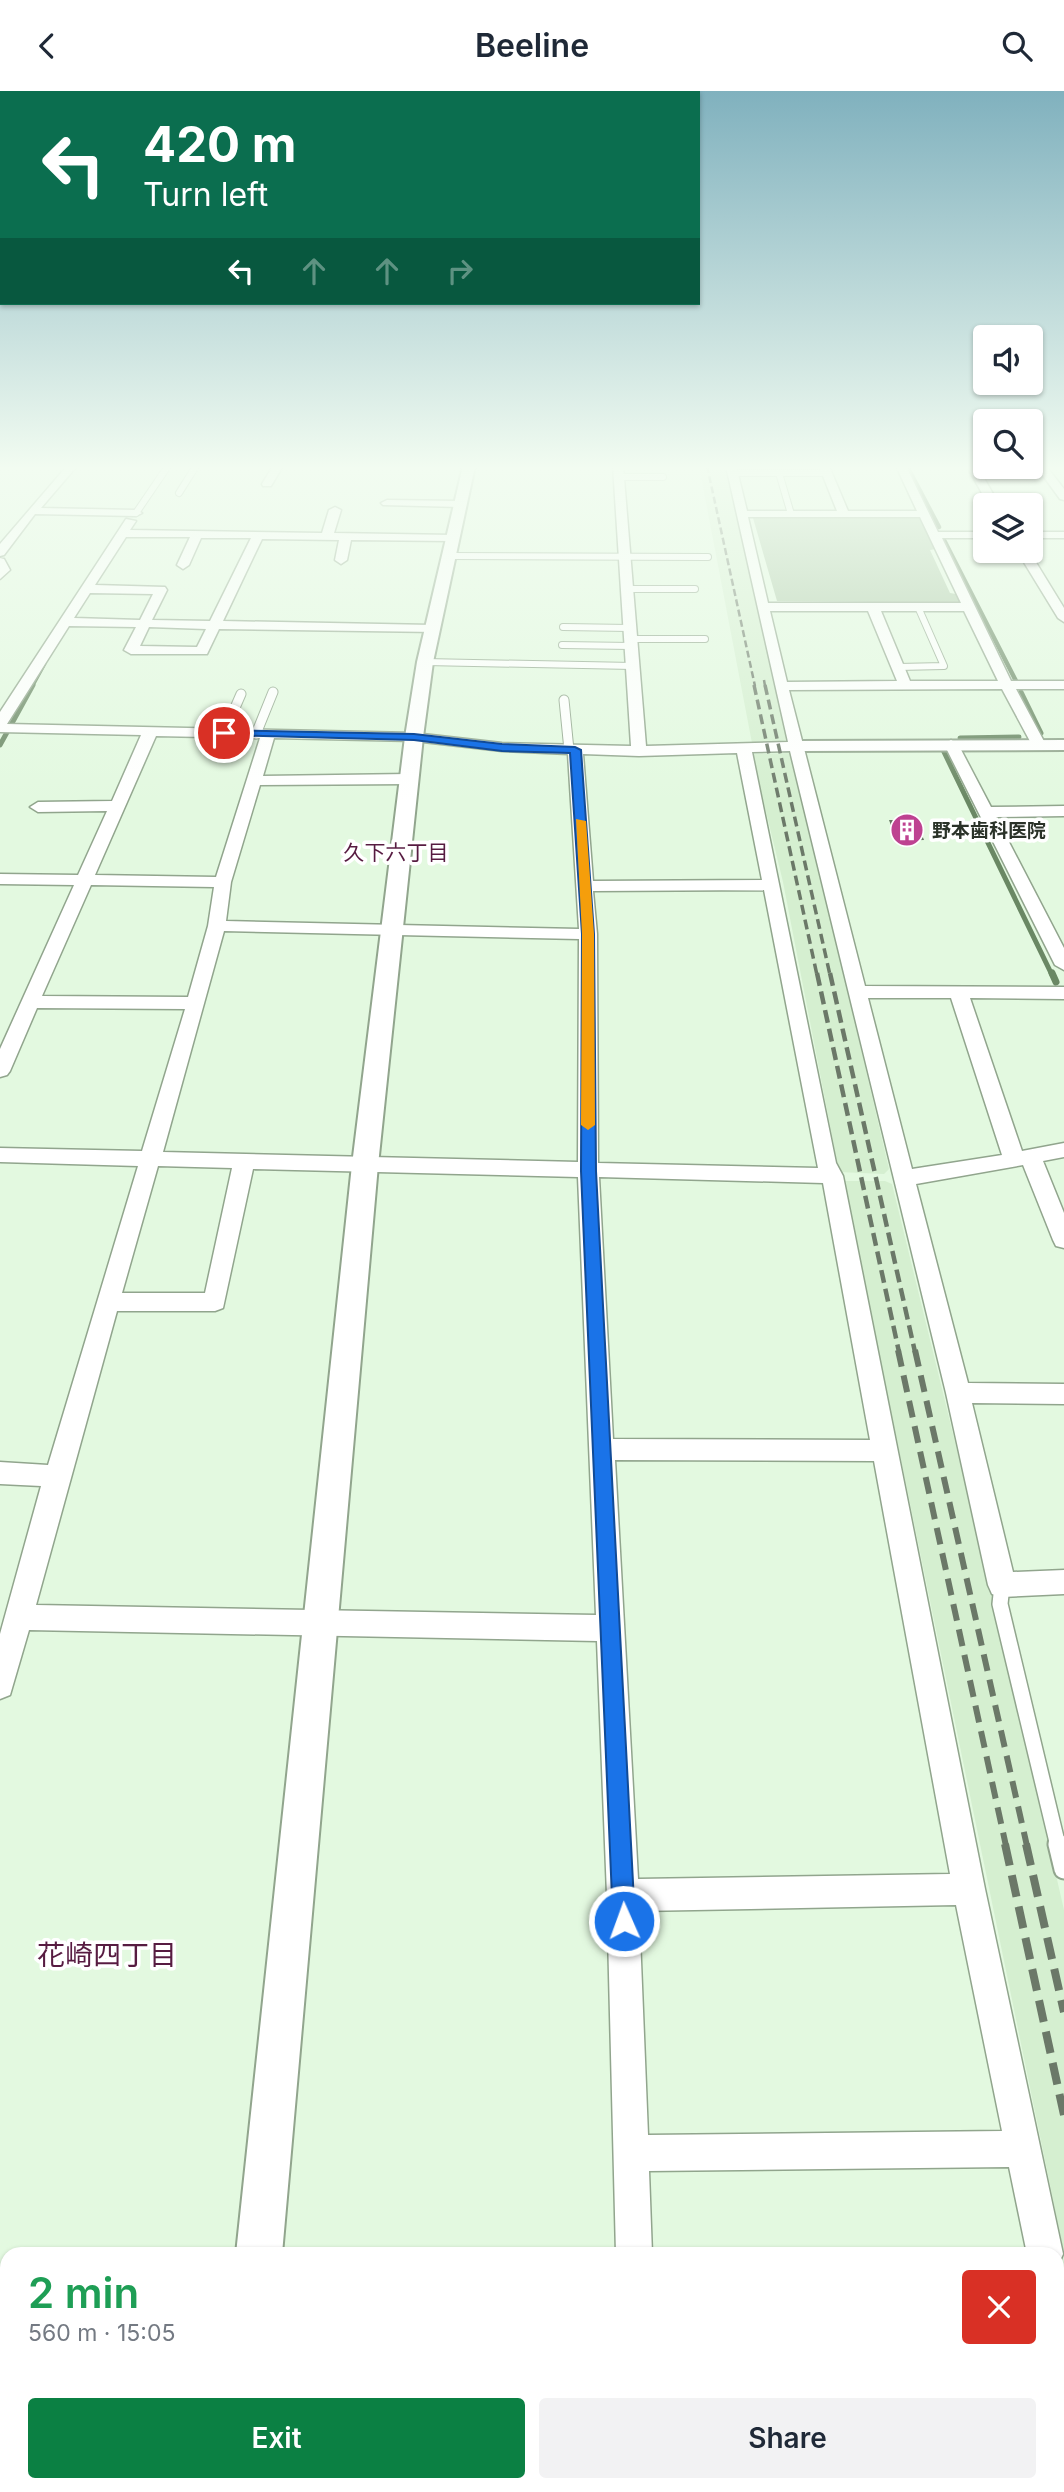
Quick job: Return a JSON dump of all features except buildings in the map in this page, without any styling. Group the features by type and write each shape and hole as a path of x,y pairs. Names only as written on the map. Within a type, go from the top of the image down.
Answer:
{"street":[{"path":"0,726 93,578"},
{"path":"86,589 161,590 131,650 202,651 238,578"},
{"path":"260,2247 365,1165 414,737 425,662 444,578"},
{"path":"626,578 639,752"},
{"path":"756,578 958,1393 1002,1585 1064,1582"},
{"path":"955,578 1007,686 1039,745"},
{"path":"1040,578 1064,618"},
{"path":"763,607 969,607"},
{"path":"873,607 905,685"},
{"path":"65,622 432,629"},
{"path":"781,685 1064,685"},
{"path":"0,726 414,737 502,747 639,752 798,746 1064,745"},
{"path":"0,1071 7,1039 30,1002 151,730"},
{"path":"0,1685 57,1476 196,1003 217,926 223,882 254,781 262,734"},
{"path":"951,744 1064,965"},
{"path":"744,749 826,1163 832,1176 969,1889 1044,2247"},
{"path":"572,750 588,934 588,1171 623,1895 634,2247"},
{"path":"254,781 410,779"},
{"path":"38,807 116,806"},
{"path":"986,812 1064,810"},
{"path":"0,879 223,882"},
{"path":"584,886 772,885"},
{"path":"217,926 588,934"},
{"path":"858,992 1064,993"},
{"path":"959,993 1022,1158 1064,1240"},
{"path":"30,1002 196,1003"},
{"path":"903,1177 927,1176 1064,1150"},
{"path":"0,1155 151,1161 832,1176"},
{"path":"110,1302 215,1302 244,1163"},
{"path":"958,1393 1064,1394"},
{"path":"603,1449 886,1451"},
{"path":"0,1473 57,1476"},
{"path":"20,1617 610,1628"},
{"path":"623,1895 969,1889"},
{"path":"630,2153 1023,2149"}],"lane":[{"path":"627,589 695,589"},
{"path":"898,667 944,666 918,607"},
{"path":"563,627 631,637 705,639"},
{"path":"562,645 631,637"},
{"path":"425,662 633,666"},
{"path":"262,734 273,692"},
{"path":"224,733 241,694"},
{"path":"564,700 572,750"},
{"path":"1002,1585 1000,1604 1064,1869"}],"shaded area":[{"path":"720,578 751,578 791,742 752,743"},
{"path":"770,578 943,578 950,593 956,594 960,603 777,601"},
{"path":"792,753 889,1169 884,1174 839,1172 783,882 752,754"},
{"path":"845,1181 885,1181 892,1184 986,1569 1064,1910 1064,2247 897,1440 838,1184"}],"waterway":[{"path":"963,578 1016,681"},
{"path":"32,686 44,664"},
{"path":"0,745 33,685"},
{"path":"1021,692 1041,733"},
{"path":"960,738 1019,737"},
{"path":"944,752 1052,975"},
{"path":"1052,973 1056,982"}],"railway":[{"path":"731,578 755,686"},
{"path":"764,680 765,686"},
{"path":"754,685 817,975"},
{"path":"765,685 830,975"},
{"path":"817,973 899,1352"},
{"path":"830,973 915,1352"},
{"path":"898,1350 1006,1846"},
{"path":"915,1350 1027,1846"},
{"path":"1005,1844 1064,2115"},
{"path":"1026,1844 1064,2012"}],"slow traffic":[{"path":"580,821 588,934 588,1125"}],"place":[{"name":"野本歯科医院","path":"907,830"}],"district":[{"name":"久下六丁目","path":"396,853"},
{"name":"花崎四丁目","path":"107,1955"}],"route":[{"path":"224,733 414,737 450,743 575,750 588,934 588,1171 624,1921"}]}
